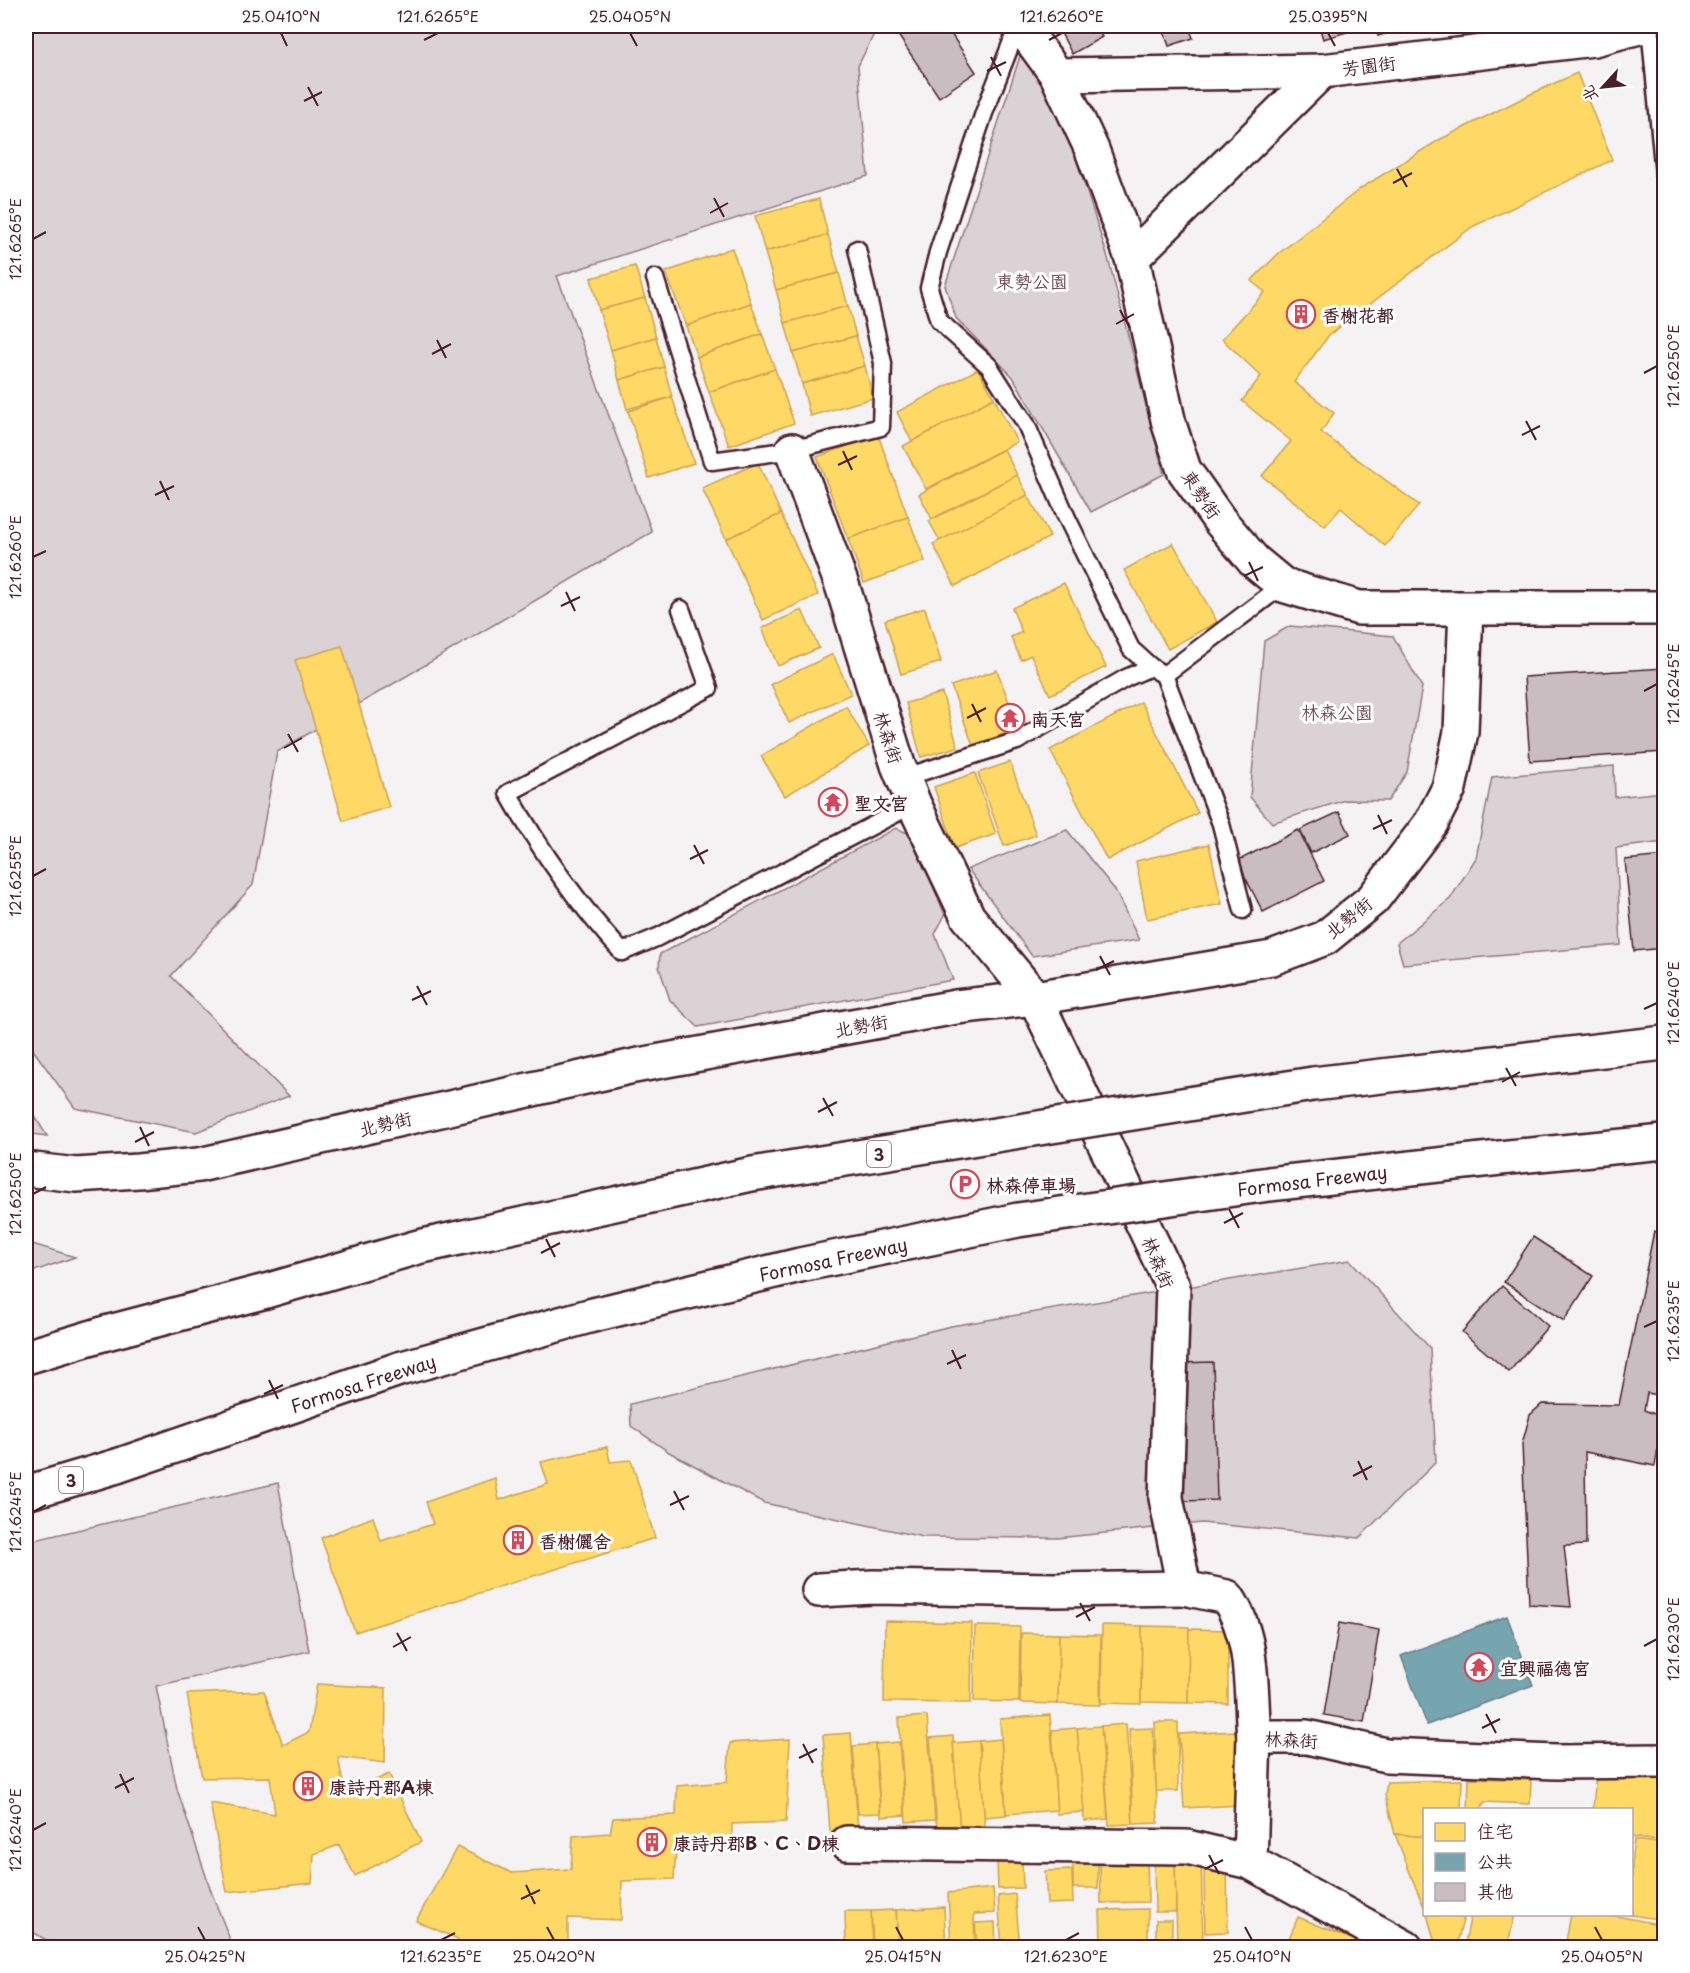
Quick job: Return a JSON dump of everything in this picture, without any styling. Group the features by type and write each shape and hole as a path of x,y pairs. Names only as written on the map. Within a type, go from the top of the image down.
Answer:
{"main road":[{"name":"東勢街","path":"1020,26 1057,75 1092,150 1132,258 1169,424 1184,470 1227,529 1254,561 1283,585 1359,608 1665,608"},
{"name":"芳園街","path":"1132,258 1323,71 1594,39 1643,26"},
{"path":"1057,75 1323,71"},
{"name":"林森街","path":"792,450 843,588 897,765 968,917 1035,998 1173,1287 1166,1498 1184,1588 1227,1597 1237,1611 1247,1638 1254,1737 1306,1737 1386,1755 1556,1762 1665,1761"},
{"name":"北勢街","path":"26,1169 76,1175 138,1172 199,1165 634,1066 956,1007 1035,998 1272,958 1325,938 1373,899 1431,823 1449,788 1461,732 1466,609"},
{"name":"3","path":"26,1357 418,1247 752,1174 1313,1084 1665,1043"},
{"name":"Formosa Freeway","path":"26,1493 117,1466 399,1370 589,1316 800,1265 1018,1220 1269,1184 1497,1158 1665,1142"},
{"path":"819,1590 873,1587 1055,1590 1184,1588"},
{"path":"1250,1862 1254,1737"},
{"path":"847,1843 1187,1847 1250,1862 1398,1946"}],"lane":[{"path":"1020,26 984,113 938,252 929,288 939,321 989,366 1026,424 1059,502 1131,649 1158,671 1221,824 1243,910"},
{"path":"1650,26 1665,175"},
{"path":"655,278 712,461 792,450 881,427 883,363 857,249"},
{"path":"681,609 709,688 508,793 535,841 596,924 622,952 658,937 909,791 1017,741 1126,678 1158,671 1283,585"}],"green space":[{"path":"26,26 878,26 858,66 868,176 557,276 652,532 277,752 253,885 171,976 289,1096 196,1132 75,1108 26,1040 26,952 33,923 26,914"},
{"name":"東勢公園","path":"1021,53 1062,114 1108,258 1164,474 1091,512 1013,377 956,318 945,286"},
{"name":"林森公園","path":"1290,626 1393,636 1422,687 1407,772 1388,801 1345,800 1272,823 1250,797 1264,641"},
{"path":"1614,766 1615,797 1664,792 1664,842 1616,848 1621,945 1403,964 1397,943 1450,899 1476,858 1492,777"},
{"path":"896,828 912,835 945,915 935,934 953,980 698,1027 670,1000 659,967 660,954"},
{"path":"1067,830 1115,890 1139,940 1032,956 968,869"},
{"path":"26,1102 47,1136 26,1133"},
{"path":"26,1242 75,1257 26,1274"},
{"path":"1350,1260 1430,1348 1436,1462 1359,1538 1202,1523 1057,1538 923,1537 764,1503 669,1452 631,1426 630,1404 951,1326"},
{"path":"278,1483 309,1651 156,1686 177,1789 229,1937 228,1947 58,1947 26,1928 26,1542"}],"building: 住宅":[{"name":"香榭花都","path":"1577,73 1612,160 1472,227 1329,335 1294,382 1334,413 1321,432 1419,505 1385,546 1341,508 1325,526 1262,476 1291,441 1242,401 1261,376 1222,339 1265,292 1251,281 1278,254 1361,188 1439,140"},
{"path":"819,199 828,235 765,252 755,216"},
{"path":"828,235 839,273 776,290 765,252"},
{"path":"732,248 751,303 686,326 666,272"},
{"path":"635,266 645,298 599,310 591,278"},
{"path":"839,273 848,306 785,323 776,290"},
{"path":"645,298 656,337 611,350 599,310"},
{"path":"751,303 762,334 697,357 686,326"},
{"path":"848,306 856,336 793,353 785,323"},
{"path":"762,334 775,369 709,392 697,357"},
{"path":"856,336 865,366 802,384 793,353"},
{"path":"656,337 664,367 619,380 611,350"},
{"path":"865,366 873,398 810,416 802,384"},
{"path":"664,367 672,397 627,409 619,380"},
{"path":"775,369 794,423 729,446 709,392"},
{"path":"978,369 994,398 912,442 897,412"},
{"path":"672,397 694,463 649,478 628,411"},
{"path":"994,398 1017,442 926,489 903,446"},
{"path":"878,435 908,517 848,539 817,457"},
{"path":"1004,449 1017,475 932,519 919,494"},
{"path":"758,463 781,514 726,539 702,488"},
{"path":"1017,475 1028,495 940,541 929,521"},
{"path":"1028,495 1050,537 955,586 933,544"},
{"path":"781,514 818,595 763,620 726,539"},
{"path":"908,517 925,561 864,583 848,539"},
{"path":"1173,543 1217,622 1168,649 1124,570"},
{"path":"1064,583 1106,667 1050,695 1031,655 1021,660 1011,637 1022,632 1012,608"},
{"path":"925,608 941,662 901,674 885,620"},
{"path":"802,610 819,648 778,666 762,628"},
{"path":"342,646 389,807 343,821 295,660"},
{"path":"833,654 851,694 789,723 771,684"},
{"path":"997,670 1019,729 973,745 951,686"},
{"path":"942,693 958,747 921,757 906,703"},
{"path":"1141,702 1198,813 1107,860 1050,750"},
{"path":"846,706 869,746 785,796 761,756"},
{"path":"1010,762 1036,835 1004,846 978,773"},
{"path":"975,773 996,834 955,848 934,787"},
{"path":"1209,844 1222,904 1147,919 1136,861"},
{"name":"香榭儷舍","path":"607,1447 610,1462 631,1460 655,1538 355,1632 321,1538 373,1517 381,1541 433,1524 426,1502 495,1478 499,1500 548,1484 541,1462"},
{"path":"885,1621 972,1623 971,1703 884,1702"},
{"path":"1102,1625 1142,1626 1141,1704 1101,1703"},
{"path":"975,1626 1020,1627 1019,1702 974,1701"},
{"path":"1142,1626 1189,1627 1188,1703 1141,1702"},
{"path":"1189,1629 1228,1630 1228,1704 1188,1703"},
{"path":"1021,1633 1059,1634 1058,1704 1020,1703"},
{"path":"1059,1634 1101,1635 1100,1705 1058,1704"},
{"name":"康詩丹郡A棟","path":"317,1684 386,1688 385,1763 338,1757 345,1794 389,1774 421,1842 355,1876 339,1845 314,1854 312,1883 227,1892 210,1803 275,1814 270,1777 202,1778 187,1694 264,1691 283,1745 309,1732"},
{"path":"1050,1715 1057,1810 1006,1814 1000,1719"},
{"path":"927,1716 935,1820 906,1822 899,1718"},
{"path":"1155,1722 1178,1722 1178,1791 1156,1791"},
{"path":"1126,1724 1133,1824 1109,1825 1101,1726"},
{"path":"1101,1726 1108,1819 1084,1821 1077,1728"},
{"path":"1077,1728 1084,1812 1057,1814 1052,1730"},
{"path":"1153,1728 1158,1823 1133,1824 1129,1729"},
{"path":"1236,1731 1241,1805 1184,1808 1179,1734"},
{"path":"851,1733 858,1828 830,1831 823,1735"},
{"path":"953,1736 960,1828 937,1830 930,1738"},
{"name":"康詩丹郡B、C、D棟","path":"790,1739 786,1822 732,1824 732,1848 676,1849 674,1879 622,1881 621,1920 568,1918 568,1948 457,1948 458,1939 416,1921 457,1847 512,1873 571,1869 573,1836 610,1833 613,1818 676,1815 677,1786 727,1782 730,1743"},
{"path":"1001,1739 1006,1815 984,1817 979,1741"},
{"path":"979,1741 985,1828 960,1830 953,1743"},
{"path":"899,1742 905,1815 881,1817 875,1744"},
{"path":"875,1744 880,1813 858,1814 853,1746"},
{"path":"1596,1771 1664,1777 1664,1842 1633,1837 1633,1808 1593,1808"},
{"path":"1469,1778 1531,1780 1530,1804 1484,1802 1482,1808 1468,1808"},
{"path":"1462,1780 1461,1808 1423,1808 1423,1837 1395,1834 1385,1795 1387,1782"},
{"path":"1395,1834 1423,1837 1423,1905"},
{"path":"1634,1840 1664,1844 1664,1920 1633,1915"},
{"path":"1098,1854 1098,1888 1073,1888 1073,1855"},
{"path":"1175,1858 1176,1912 1155,1912 1154,1859"},
{"path":"1175,1858 1201,1858 1203,1945 1177,1946"},
{"path":"1147,1859 1148,1902 1101,1903 1100,1860"},
{"path":"997,1861 1022,1861 1023,1888 998,1889"},
{"path":"1227,1864 1228,1932 1205,1933 1204,1865"},
{"path":"1072,1870 1073,1903 1047,1904 1045,1871"},
{"path":"993,1888 995,1913 974,1914 975,1948 951,1948 948,1893"},
{"path":"1015,1894 1020,1948 1002,1948 998,1896"},
{"path":"944,1907 946,1948 898,1948 896,1910"},
{"path":"1148,1909 1148,1948 1127,1948 1101,1940 1100,1910"},
{"path":"896,1910 898,1948 873,1948 871,1911"},
{"path":"845,1911 871,1911 872,1948 846,1948"},
{"path":"1428,1916 1464,1916 1457,1944 1435,1943"},
{"path":"1471,1916 1515,1916 1507,1948 1464,1948"},
{"path":"1571,1916 1617,1916 1664,1925 1664,1948 1596,1948 1566,1942"},
{"path":"1298,1917 1369,1946 1368,1948 1285,1948"},
{"path":"1156,1920 1172,1920 1172,1948 1156,1948"},
{"path":"995,1922 996,1948 977,1948 975,1923"},
{"path":"1092,1940 1113,1948 1089,1948"}],"building: 公共":[{"path":"1507,1616 1533,1685 1427,1725 1401,1656"}],"building: 其他":[{"path":"892,26 946,26 976,72 939,97"},
{"path":"1069,26 1095,26 1102,37 1072,54 1060,31"},
{"path":"1162,26 1189,26 1193,38 1169,46"},
{"path":"1319,26 1363,26 1364,27 1323,39"},
{"path":"1374,26 1410,26 1378,36"},
{"path":"1664,668 1664,752 1530,761 1524,677"},
{"path":"1339,812 1350,834 1311,853 1300,830"},
{"path":"1298,830 1324,881 1263,912 1237,861"},
{"path":"1664,856 1664,948 1634,951 1625,860"},
{"path":"1654,1231 1664,1233 1664,1366 1657,1395 1647,1393 1644,1410 1663,1417 1655,1466 1585,1452 1586,1545 1564,1546 1571,1607 1529,1604 1522,1444 1530,1415 1542,1404 1619,1405"},
{"path":"1533,1237 1593,1276 1564,1321 1504,1282"},
{"path":"1502,1286 1548,1326 1509,1372 1462,1332"},
{"path":"1213,1362 1217,1500 1181,1501 1178,1363"},
{"path":"1339,1623 1379,1630 1364,1722 1324,1715"}],"place":[{"name":"香榭花都","path":"1301,314"},
{"name":"南天宮","path":"1010,718"},
{"name":"聖文宮","path":"833,802"},
{"name":"林森停車場","path":"965,1184"},
{"name":"香榭儷舍","path":"518,1540"},
{"name":"宜興福德宮","path":"1479,1667"},
{"name":"康詩丹郡A棟","path":"308,1786"},
{"name":"康詩丹郡B、C、D棟","path":"652,1842"}]}
